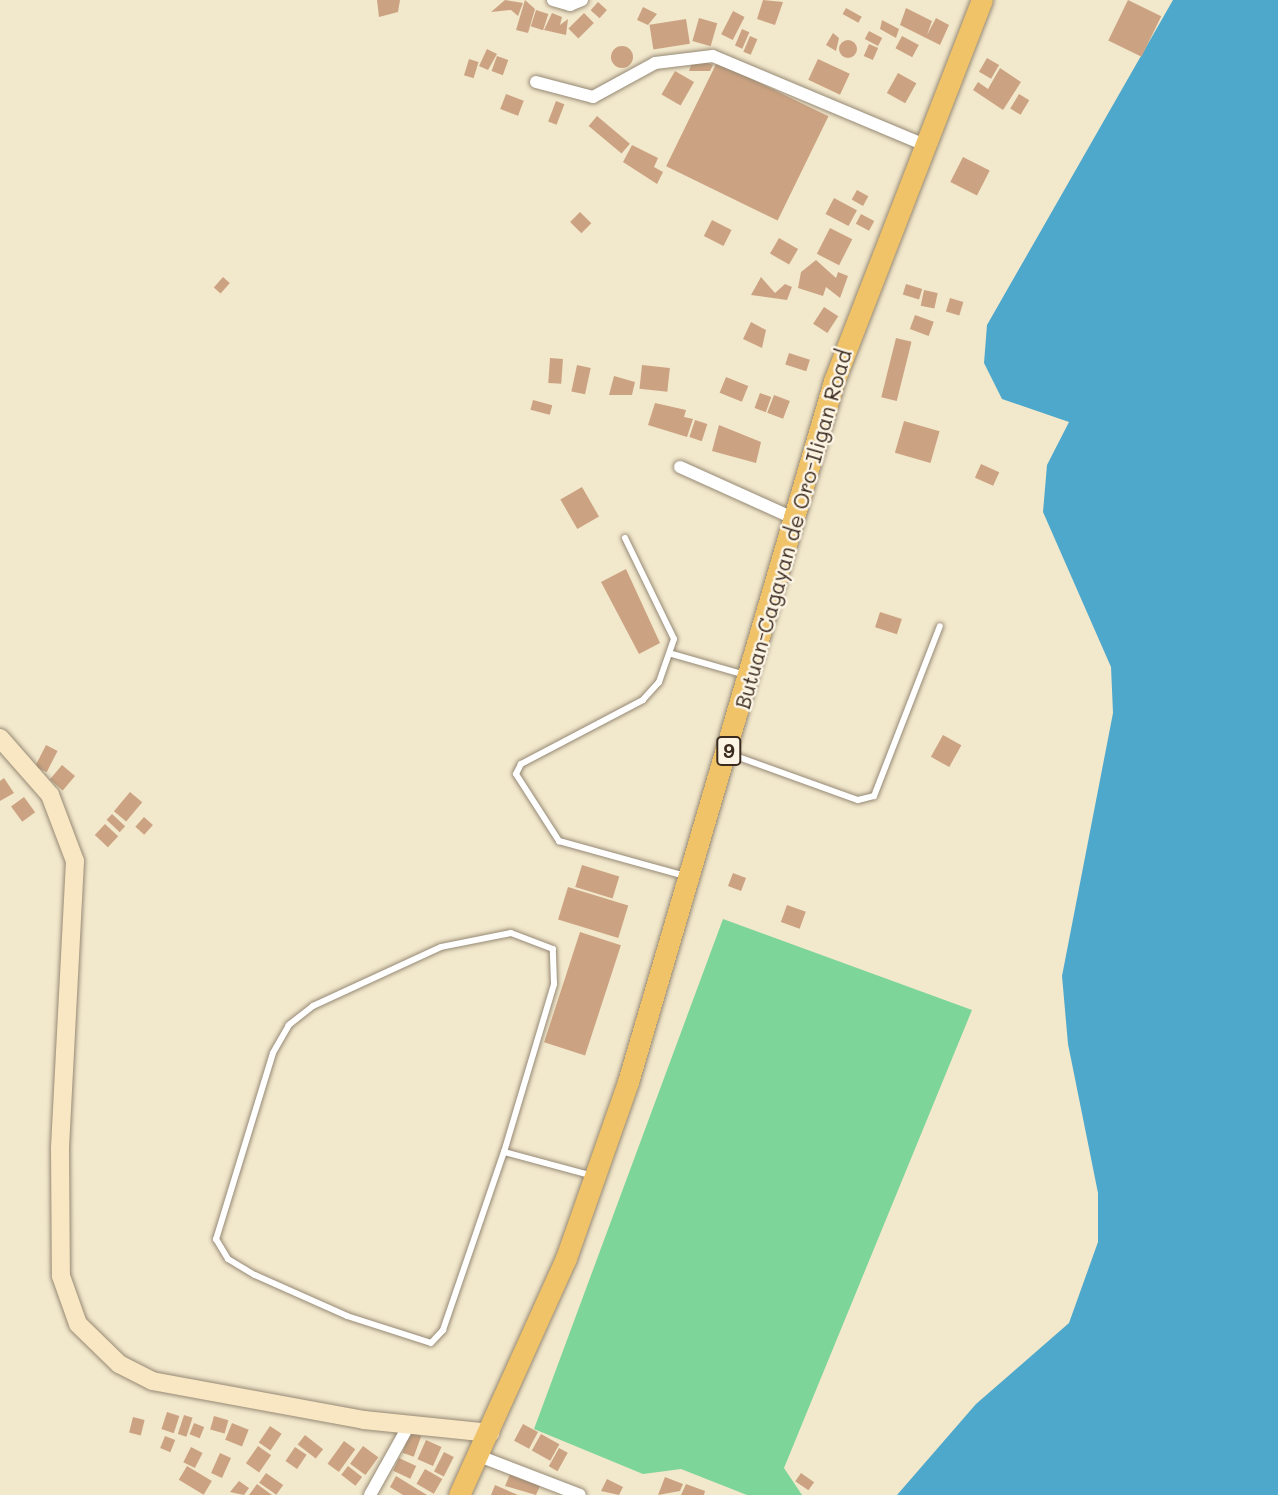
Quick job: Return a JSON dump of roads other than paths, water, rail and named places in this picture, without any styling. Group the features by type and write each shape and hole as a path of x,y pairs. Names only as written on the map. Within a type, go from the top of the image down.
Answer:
{"highway":[{"name":"Butuan-Cagayan de Oro-Iligan Road","path":"459,1495 490,1433 595,1176 728,753 834,381 922,144 982,0"}],"street":[{"path":"553,0 570,5 582,0"},
{"path":"536,82 593,97 655,63 713,56 922,144"},
{"path":"680,467 795,519"},
{"path":"0,738 50,795 75,861 60,1148 61,1276 78,1324 119,1363 152,1381 308,1411 490,1433"},
{"path":"370,1495 410,1423"},
{"path":"479,1456 580,1495"}],"lane":[{"path":"625,538 674,639 671,654 643,700 521,764 516,774 559,841 690,878"},
{"path":"728,753 858,800 874,796 940,626"},
{"path":"671,654 750,676"},
{"path":"511,933 552,949 554,984 504,1152 443,1330 431,1343 347,1316 255,1275 228,1259 216,1239 273,1052 289,1025 313,1006 442,947 511,933"},
{"path":"504,1152 595,1176"}],"water":[{"path":"1173,0 1278,0 1278,1495 897,1495 976,1404 1069,1323 1098,1242 1098,1193 1068,1044 1062,976 1113,713 1111,667 1043,512 1047,465 1069,422 1002,399 984,363 987,325"}]}
